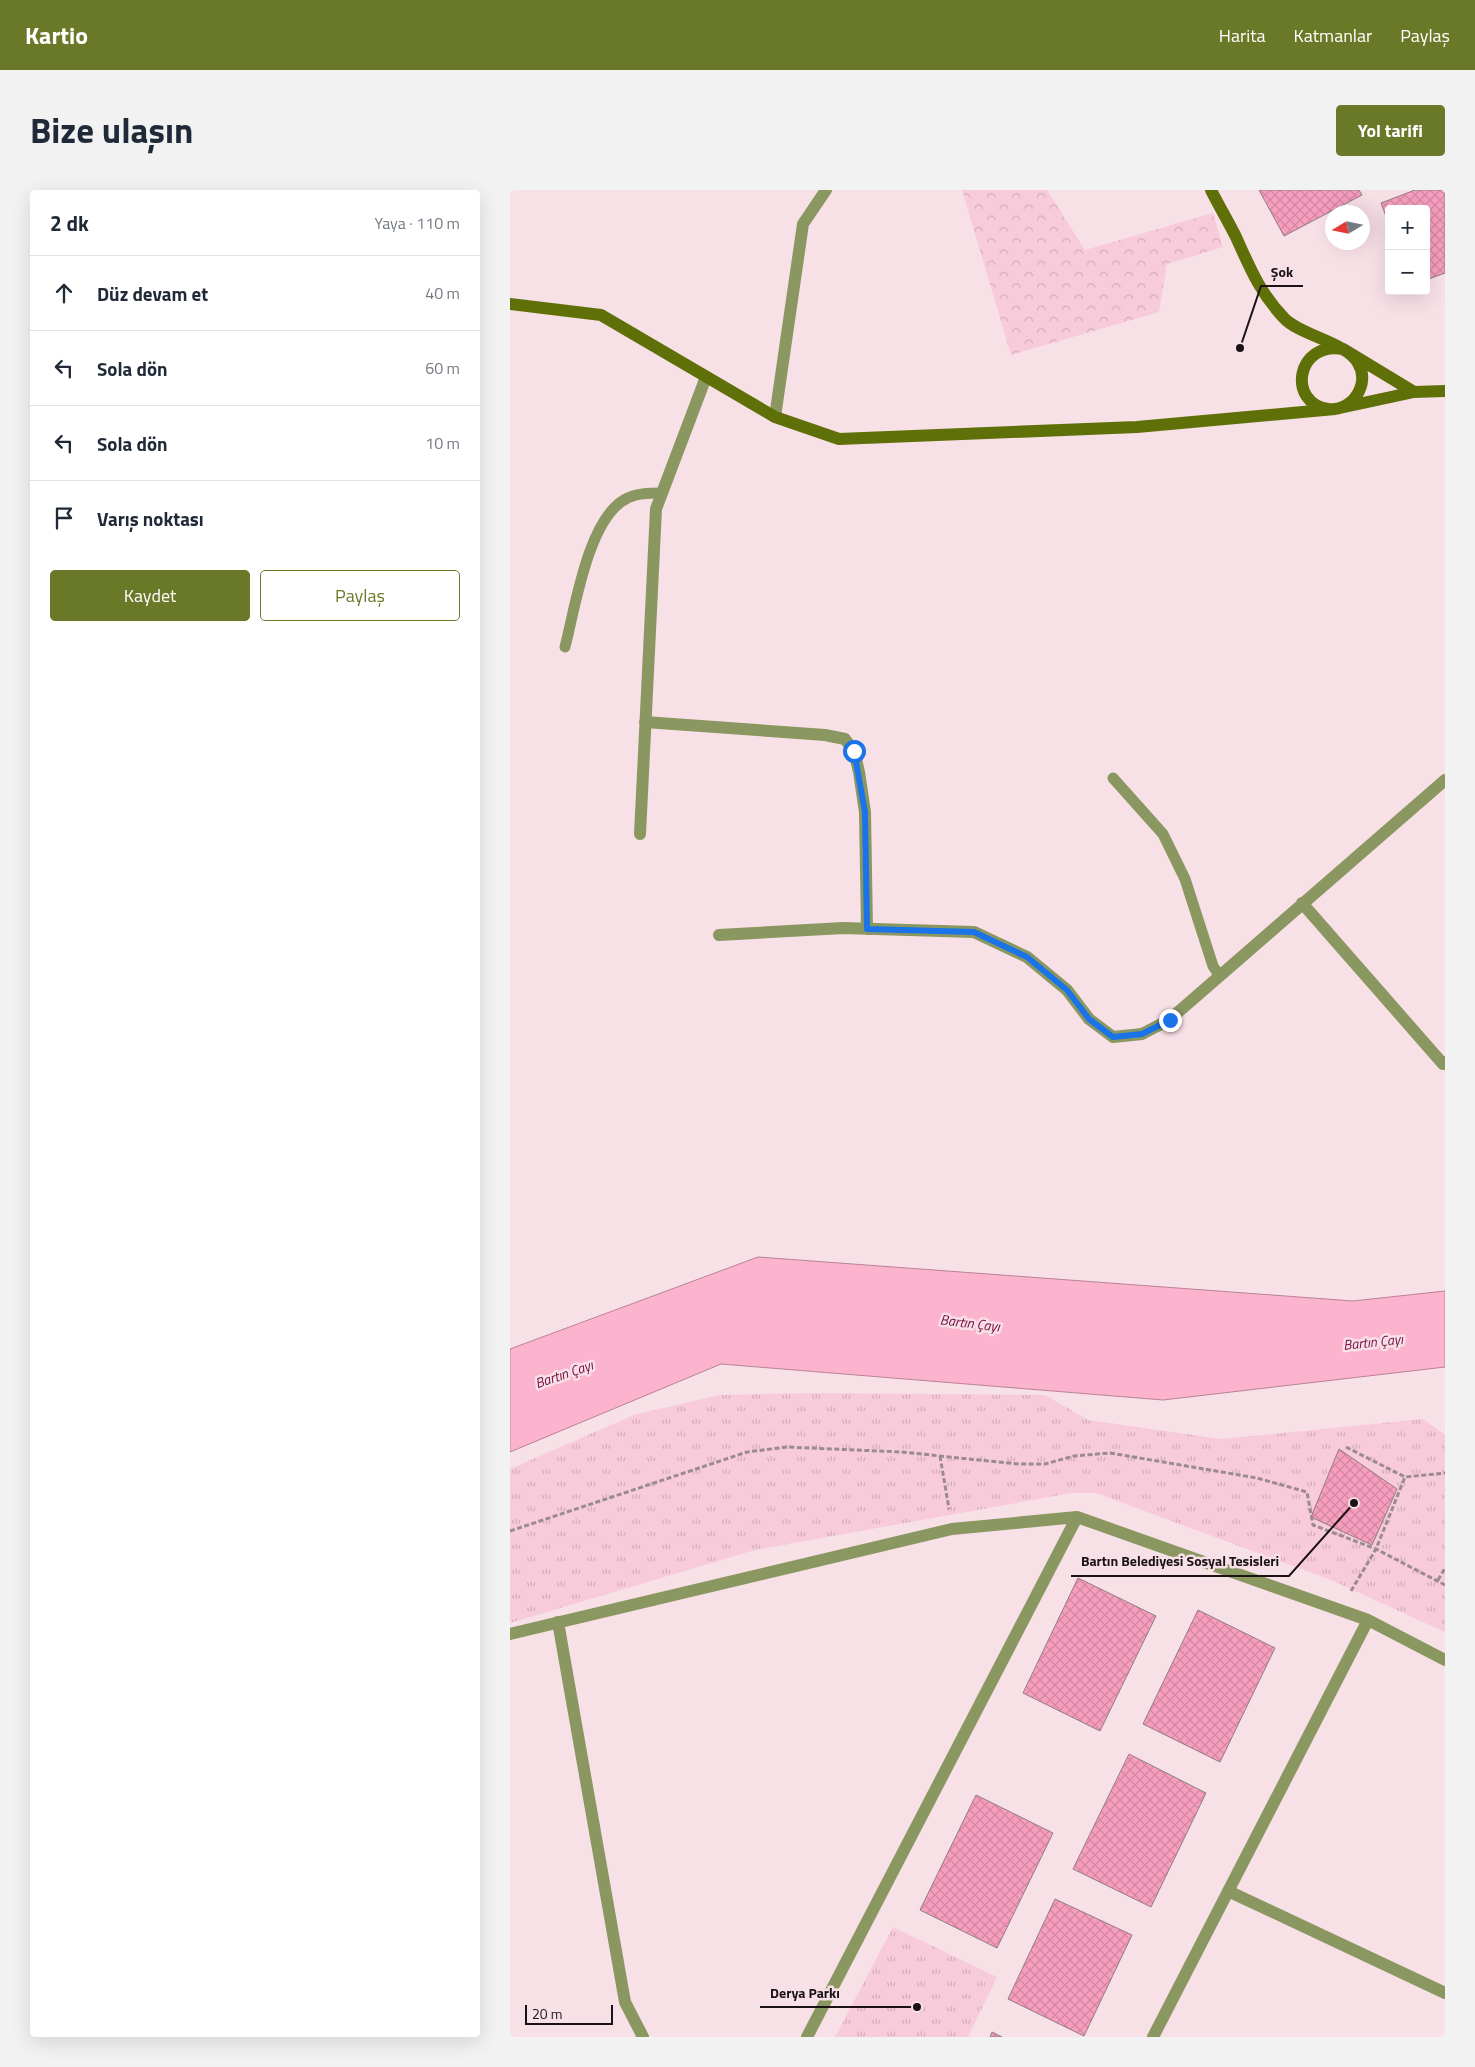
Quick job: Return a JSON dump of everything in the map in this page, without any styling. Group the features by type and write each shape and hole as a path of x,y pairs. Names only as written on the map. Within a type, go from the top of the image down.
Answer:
{"street":[{"path":"775,417 803,224 826,190"},
{"path":"1211,190 1235,235 1257,283 1285,320 1343,349 1414,392"},
{"path":"510,304 601,315 775,417 839,439 1137,427 1335,409 1414,392 1445,391"},
{"path":"1332,347 1343,349 1352,355 1362,373 1362,383 1353,401 1335,409 1317,405 1309,399 1301,382 1302,372 1309,358 1322,349 1332,347"},
{"path":"640,834 656,510 706,377"},
{"path":"645,722 825,735 845,739 854,751 865,812 867,929"},
{"path":"719,935 843,928 974,932 1027,957 1067,990 1089,1019 1113,1037 1142,1034 1170,1020 1219,975 1445,780"},
{"path":"1302,903 1443,1064 1445,1062"},
{"path":"807,2037 1077,1517"},
{"path":"510,1634 952,1530 1077,1517 1368,1620 1445,1660"},
{"path":"1153,2037 1368,1620"},
{"path":"558,1622 625,2002 643,2037"},
{"path":"1228,1891 1445,1994"}],"lane":[{"path":"565,647 591,547 607,516 624,500 644,494 662,493"},
{"path":"1112,778 1163,834 1185,879 1213,966 1219,975"}],"path":[{"path":"510,1531 747,1452 787,1447 901,1452 1027,1464 1045,1464 1074,1456 1110,1453 1257,1478 1307,1492 1312,1525 1376,1549 1445,1585"},
{"path":"1346,1447 1405,1477 1445,1473"},
{"path":"940,1456 952,1530"},
{"path":"1342,1610 1376,1549 1405,1477"},
{"path":"1438,1580 1445,1568"}],"green space":[{"path":"962,190 1047,190 1085,250 1213,213 1223,247 1167,264 1159,312 1011,355"},
{"path":"814,1393 1045,1395 1088,1420 1221,1439 1423,1419 1445,1435 1445,1632 1331,1580 1096,1493 1072,1493 755,1550 510,1623 510,1469 634,1415 719,1395"},
{"path":"893,1927 997,1977 968,2037 835,2037"}],"water":[{"name":"Bartın Çayı","path":"758,1257 1353,1301 1445,1291 1445,1367 1163,1400 721,1364 510,1452 510,1349"}],"building":[{"path":"1259,190 1359,190 1362,195 1343,205 1325,205 1325,214 1284,236"},
{"path":"1415,190 1445,190 1445,273 1430,279 1430,205 1385,205 1385,214 1381,203"},
{"path":"1339,1449 1397,1489 1372,1545 1311,1517"},
{"path":"1078,1578 1156,1616 1100,1731 1023,1693"},
{"path":"1198,1610 1275,1648 1220,1762 1143,1724"},
{"path":"1129,1754 1206,1793 1151,1907 1073,1869"},
{"path":"976,1795 1053,1833 997,1948 920,1910"},
{"path":"1055,1899 1132,1935 1084,2036 1008,1999"},
{"path":"992,2032 1002,2037 990,2037"}],"place":[{"name":"Şok","path":"1240,348"},
{"name":"Bartın Belediyesi Sosyal Tesisleri","path":"1354,1503"},
{"name":"Derya Parkı","path":"917,2007"}],"route":[{"path":"854,751 865,812 867,929 974,932 1027,957 1067,990 1089,1019 1113,1037 1142,1034 1170,1020"}]}
